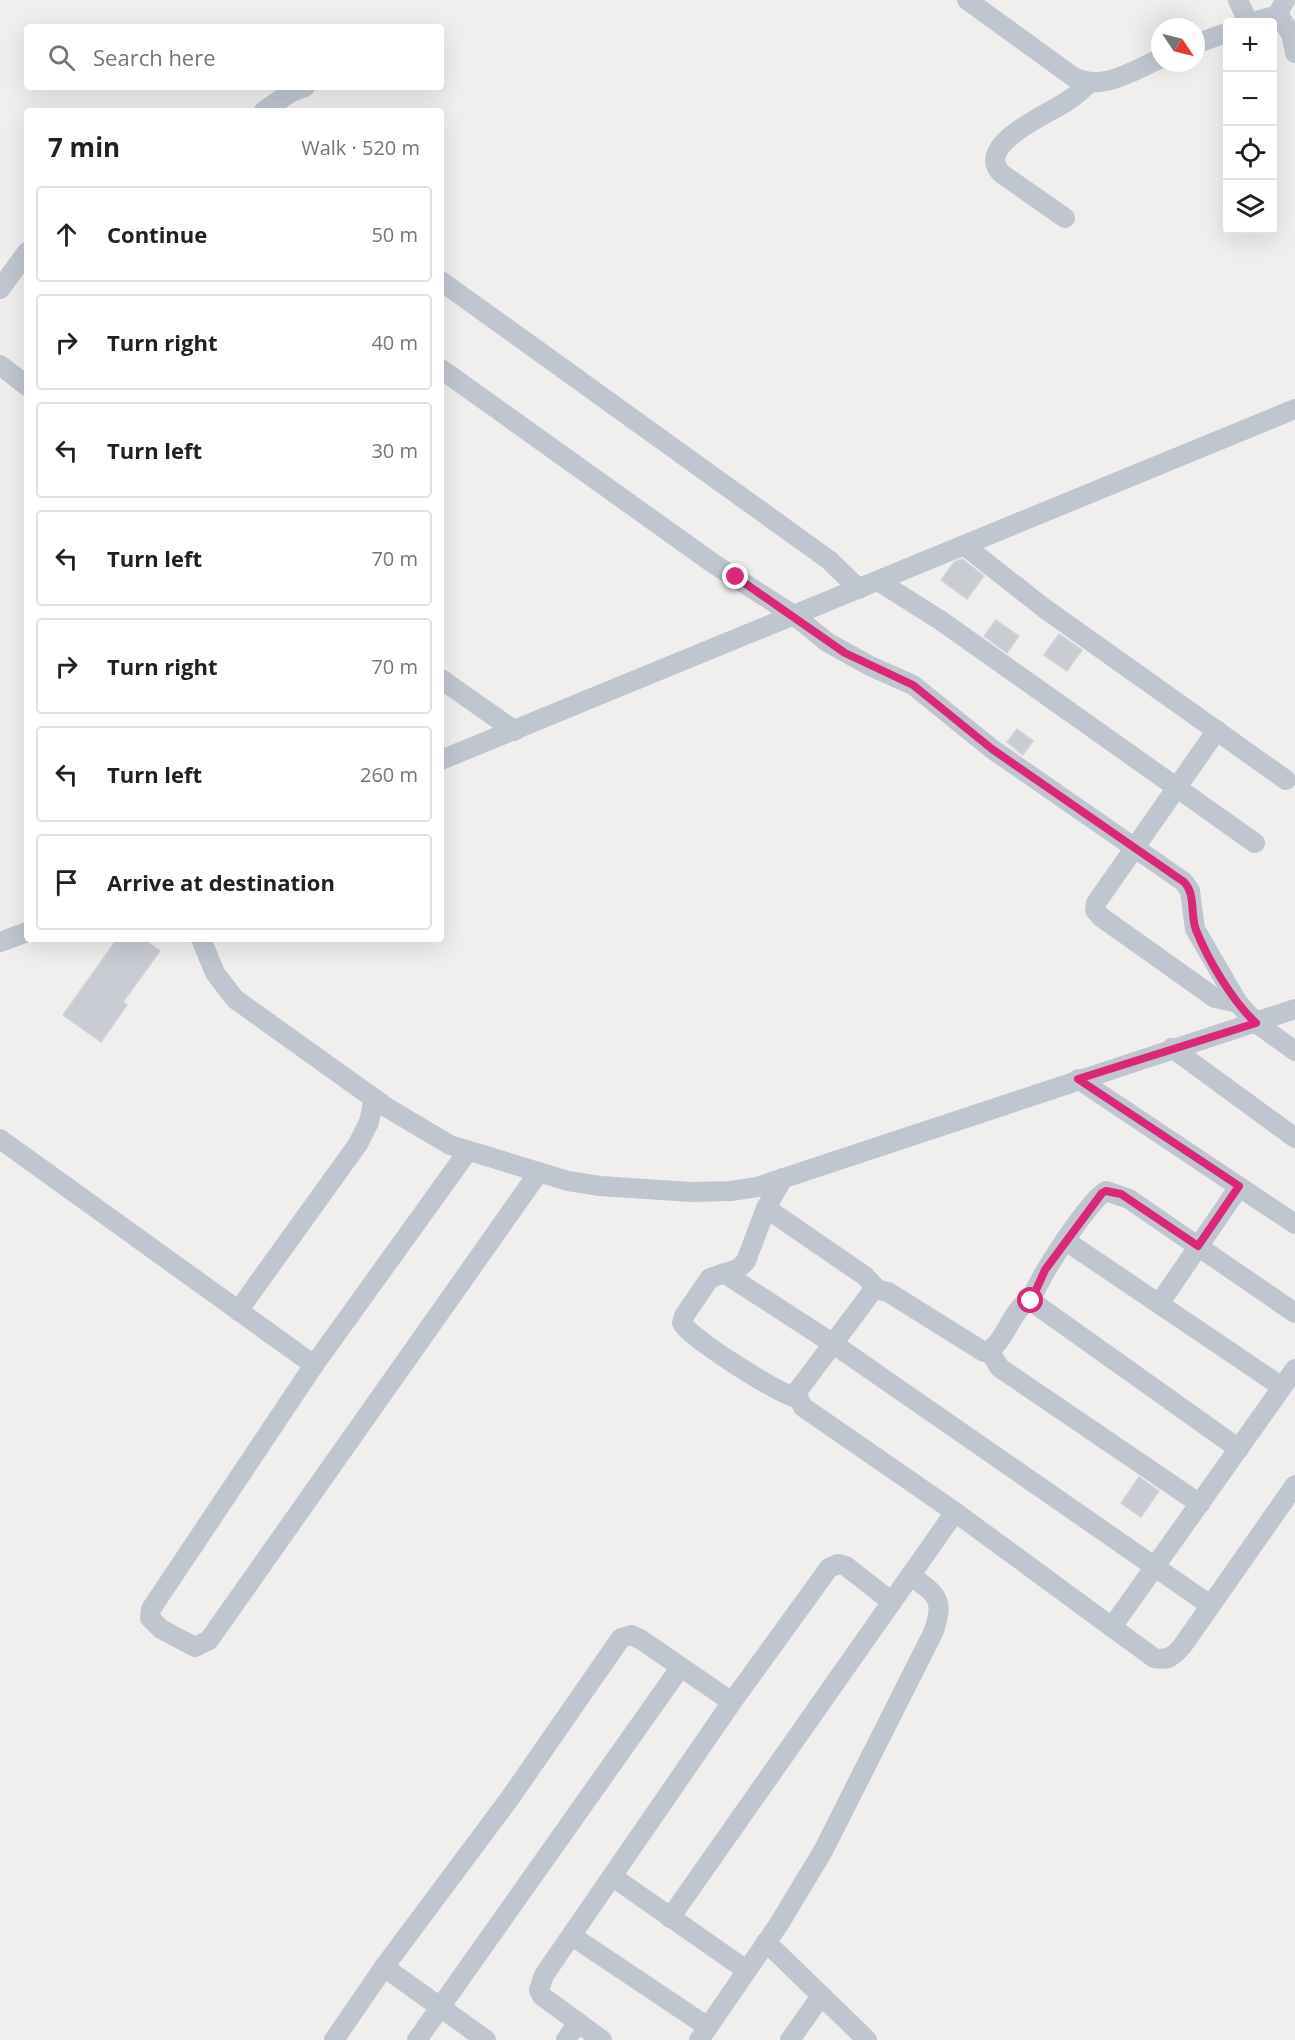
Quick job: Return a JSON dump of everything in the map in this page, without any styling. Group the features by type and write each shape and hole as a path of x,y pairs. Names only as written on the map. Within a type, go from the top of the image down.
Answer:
{"street":[{"path":"967,0 1072,76 1088,84 1102,83 1151,63"},
{"path":"1238,0 1246,18"},
{"path":"1286,0 1284,16 1295,53"},
{"path":"1205,41 1223,34"},
{"path":"1065,218 1002,174 997,169 996,162 1003,144 1017,129 1068,101 1088,84"},
{"path":"268,108 297,90"},
{"path":"0,289 24,256"},
{"path":"444,283 829,560 859,589"},
{"path":"0,365 24,384"},
{"path":"444,371 714,564 795,616 845,653 913,685 992,749 1188,886 1195,929 1238,1003 1256,1023 1295,1051"},
{"path":"444,759 1295,410"},
{"path":"965,546 1044,608 1286,780"},
{"path":"878,581 940,620 1255,843"},
{"path":"444,681 515,731"},
{"path":"1216,730 1096,903 1097,914 1215,998 1238,1003"},
{"path":"0,942 24,933"},
{"path":"202,942 215,973 235,999 433,1137 468,1151 568,1181 600,1186 692,1192 731,1191 757,1187 1295,1009"},
{"path":"1172,1048 1295,1138"},
{"path":"1078,1079 1295,1224"},
{"path":"238,1311 362,1138 369,1122 374,1098"},
{"path":"0,1140 314,1365"},
{"path":"468,1151 314,1365 149,1614 153,1622 161,1629 195,1647 202,1645 214,1633 539,1172"},
{"path":"783,1178 766,1208 746,1261 738,1269 716,1275 705,1284 684,1316 684,1327 778,1390 797,1398 803,1407 955,1512 1154,1658 1164,1660 1176,1654 1184,1645 1295,1485"},
{"path":"1159,1304 1239,1186"},
{"path":"989,1351 1022,1306 1031,1301 1039,1279 1096,1200 1106,1191 1129,1199 1295,1313"},
{"path":"766,1208 865,1276 876,1288 888,1292 977,1350 989,1351"},
{"path":"1066,1241 1282,1388"},
{"path":"724,1273 832,1343 1210,1605"},
{"path":"797,1398 799,1389 832,1343 868,1294 876,1288"},
{"path":"1031,1301 1239,1449"},
{"path":"989,1351 1000,1368 1200,1504"},
{"path":"1112,1628 1295,1369"},
{"path":"670,1918 955,1512"},
{"path":"602,2040 550,2004 539,1990 544,1975 732,1702 833,1566 846,1566 892,1602"},
{"path":"572,1936 703,2033 766,1942 823,1851 933,1632 940,1614 940,1604 929,1589 911,1576"},
{"path":"334,2040 384,1967 510,1798 617,1641 627,1636 636,1636 732,1702"},
{"path":"417,2040 680,1668"},
{"path":"613,1877 746,1970"},
{"path":"766,1942 867,2040"},
{"path":"384,1967 486,2040"},
{"path":"790,2040 821,1996"},
{"path":"566,2040 577,2023"}],"building":[{"path":"962,559 984,576 967,599 941,580 954,562"},
{"path":"996,620 1019,636 1007,653 984,636"},
{"path":"1059,634 1082,650 1067,671 1044,655"},
{"path":"1017,729 1033,741 1023,755 1007,742"},
{"path":"115,942 147,942 160,951 123,1002 127,1005 101,1042 63,1015"},
{"path":"1139,1477 1159,1491 1141,1517 1121,1503"}],"route":[{"path":"736,577 845,653 913,685 992,749 1184,882 1190,891 1192,920 1201,941 1238,1003 1256,1023 1078,1079 1239,1186 1198,1246 1121,1194 1112,1191 1102,1193 1039,1279 1031,1301"}]}
